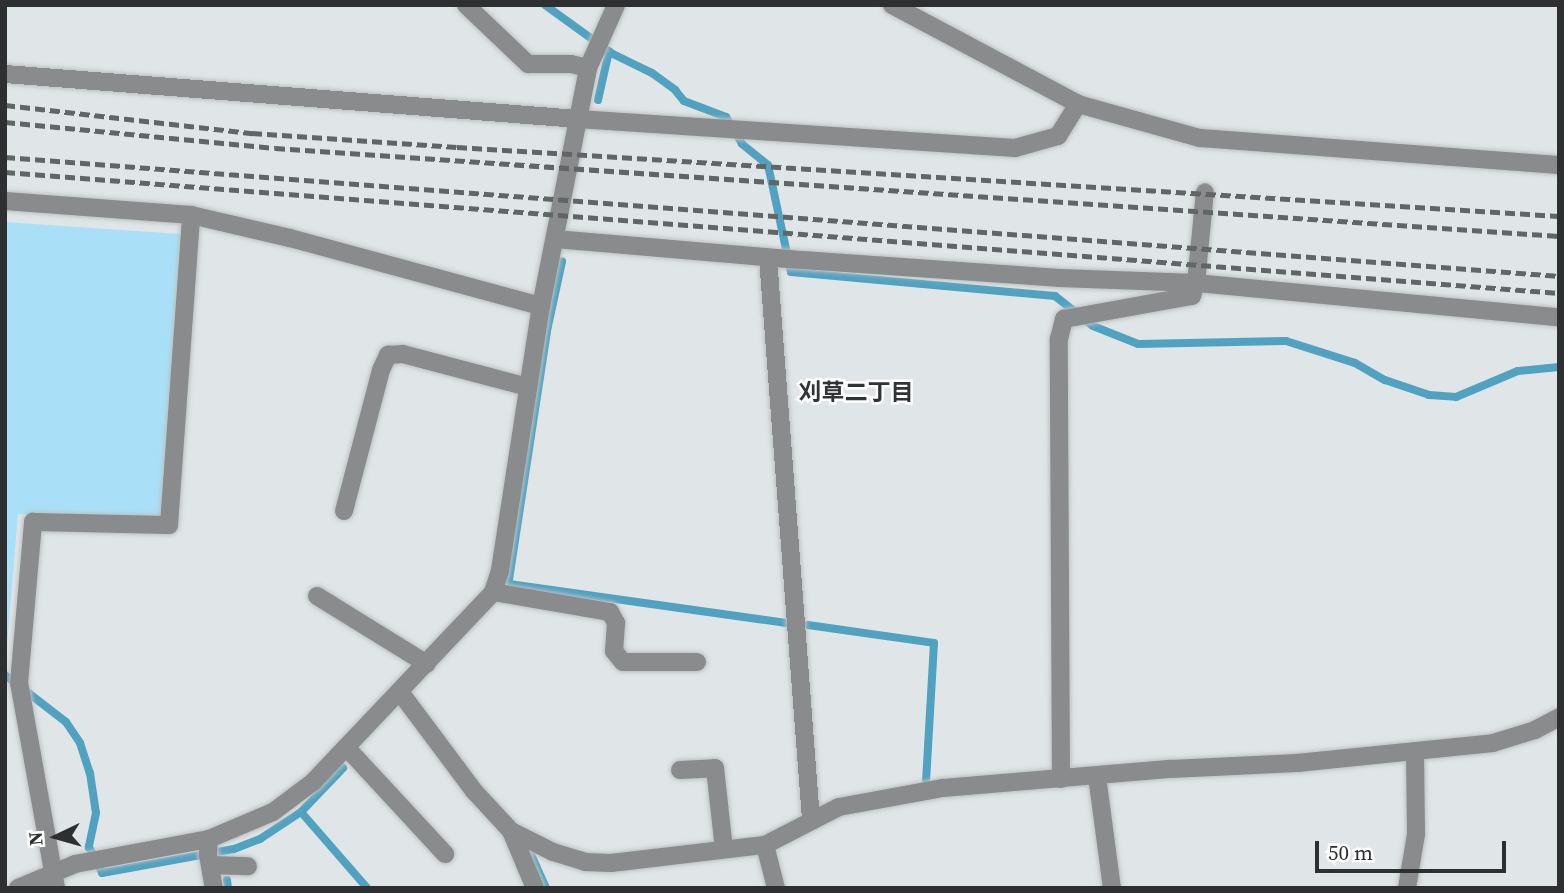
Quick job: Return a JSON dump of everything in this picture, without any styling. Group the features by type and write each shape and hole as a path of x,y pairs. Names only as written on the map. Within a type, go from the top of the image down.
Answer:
{"street":[{"path":"466,5 528,64 571,64 589,68"},
{"path":"18,888 54,880 75,864 209,839 273,812 313,782 493,592 500,570 541,306 578,119 589,68 616,5"},
{"path":"892,5 1078,104 1200,138 1559,165"},
{"path":"5,74 578,119 1015,148 1058,136 1078,104"},
{"path":"1061,779 1059,339 1064,319 1192,296 1196,283 1205,192"},
{"path":"5,201 191,215 541,306"},
{"path":"54,880 13,662 33,522 169,525 191,215"},
{"path":"555,239 768,258 1060,278 1196,283 1559,317"},
{"path":"768,258 811,819"},
{"path":"344,511 381,370 388,355 403,354 528,387"},
{"path":"493,592 610,612 616,623 614,651 619,660 624,662 697,662"},
{"path":"317,596 427,664"},
{"path":"400,692 474,791 511,831 535,888"},
{"path":"511,831 554,852 585,862 638,862 765,845 811,819 839,807 943,788 1297,763 1493,743 1535,730 1559,717"},
{"path":"346,747 444,854"},
{"path":"1407,888 1416,834 1415,751"},
{"path":"680,770 715,768 724,849"},
{"path":"1097,776 1112,888"},
{"path":"209,839 214,888"},
{"path":"765,845 776,888"},
{"path":"210,865 248,866"}],"shaded area":[{"path":"5,222 180,234 164,520 18,514 7,645"}],"waterway":[{"path":"545,5 613,54 652,73 675,90 684,101 726,117 742,144 768,165 791,272 1055,296 1093,326 1138,344 1286,341 1355,363 1385,380 1429,395 1456,397 1518,371 1559,367"},
{"path":"598,100 609,51"},
{"path":"508,586 548,326 562,262"},
{"path":"509,584 788,623"},
{"path":"808,625 934,643 926,780"},
{"path":"5,675 66,722 80,743 90,773 96,813 89,847 102,873 234,849 260,839 301,812 367,888"},
{"path":"301,812 343,768"},
{"path":"529,850 546,888"},
{"path":"227,880 228,888"}],"railway":[{"path":"5,105 252,133 1559,216"},
{"path":"5,122 275,148 1559,236"},
{"path":"5,157 1559,276"},
{"path":"5,172 1559,293"}],"district":[{"name":"刈草二丁目","path":"856,392"}]}
